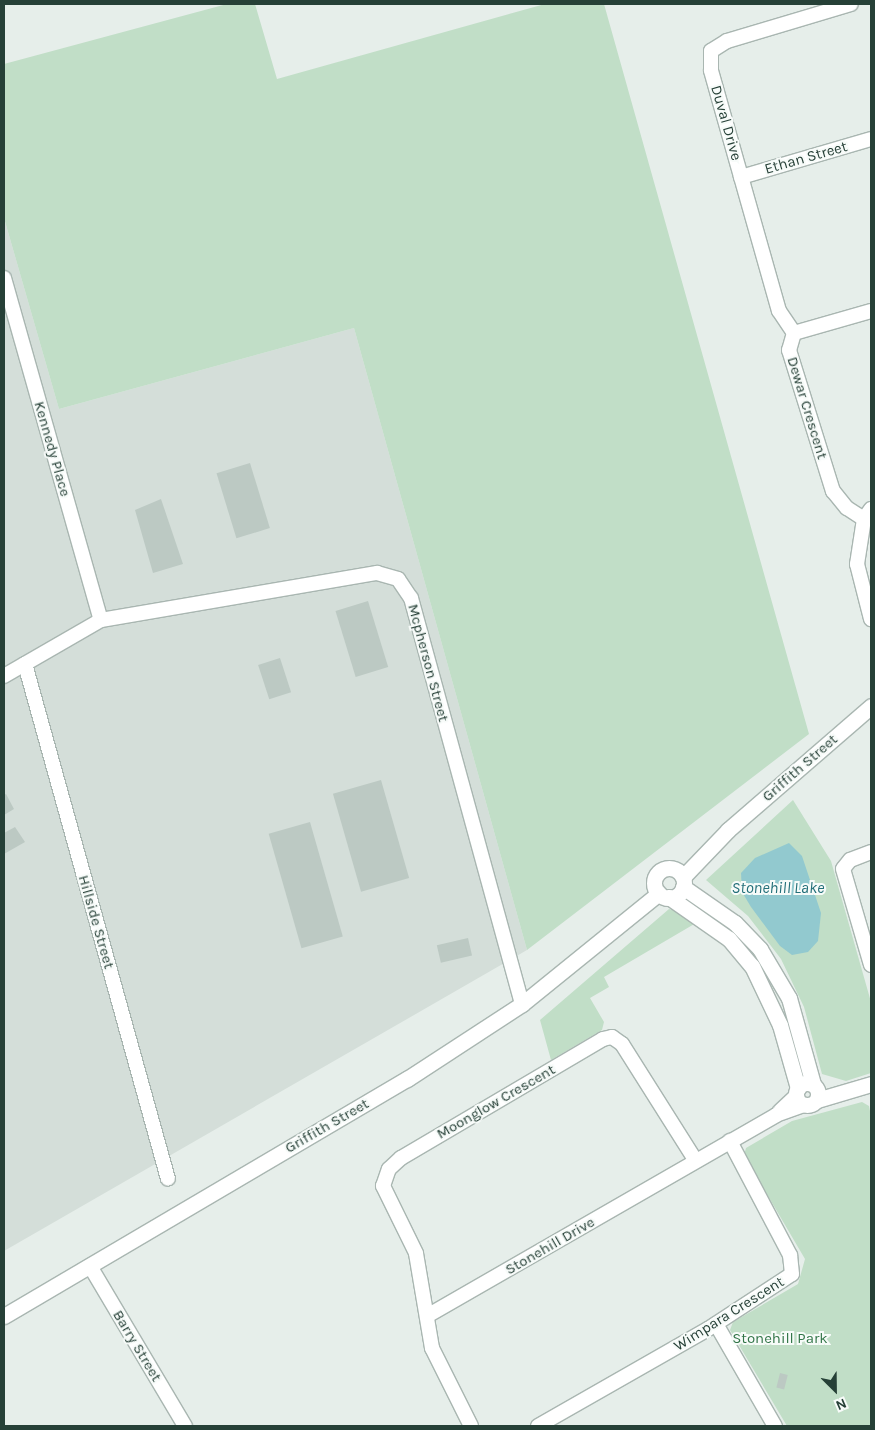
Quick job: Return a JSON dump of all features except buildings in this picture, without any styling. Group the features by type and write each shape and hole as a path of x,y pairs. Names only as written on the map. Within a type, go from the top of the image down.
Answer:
{"street":[{"name":"Duval Drive","path":"794,333 779,311 710,70 711,51 727,40 850,4"},
{"name":"Ethan Street","path":"741,177 871,139"},
{"name":"Kennedy Place","path":"4,278 101,620"},
{"path":"794,333 871,311"},
{"name":"Dewar Crescent","path":"794,333 789,350 833,491 847,508 868,514"},
{"path":"868,514 857,564 871,619"},
{"name":"Mcpherson Street","path":"4,676 101,620 377,573 398,579 410,598 522,1004"},
{"name":"Hillside Street","path":"25,664 168,1179"},
{"name":"Griffith Street","path":"4,1316 407,1079 522,1004 635,911 661,892 678,895 680,878 728,830 871,706"},
{"path":"871,852 850,860 843,870 871,965"},
{"path":"659,872 680,878 735,923 760,949 789,998 807,1093 780,1025 752,966 729,939 661,892 659,872"},
{"name":"Moonglow Crescent","path":"427,1316 416,1253 384,1192 384,1177 389,1169 401,1158 603,1039 612,1037 622,1044 696,1161"},
{"path":"807,1093 848,1090 871,1084"},
{"name":"Stonehill Drive","path":"427,1316 776,1115 807,1093"},
{"name":"Wimpara Crescent","path":"538,1426 716,1324 792,1274 790,1255 730,1141"},
{"name":"Barry Street","path":"90,1266 185,1426"},
{"path":"427,1316 432,1348 471,1426"},
{"path":"716,1324 775,1426"}],"shaded area":[{"path":"4,218 59,409 354,328 527,950 4,1251"}],"green space":[{"path":"227,4 255,4 277,79 545,4 604,4 809,734 527,950 354,328 59,409 4,218 4,64"},
{"path":"793,800 831,861 871,1002 871,1073 846,1081 822,1074 804,1007 781,959 748,916 706,880"},
{"path":"669,909 682,912 696,923 604,977 609,987 590,998 604,1022 602,1030 551,1060 540,1020"},
{"name":"Stonehill Park","path":"862,1102 869,1106 871,1116 871,1426 787,1426 730,1330 733,1322 798,1284 805,1259 744,1155 746,1148 792,1121"}],"water":[{"name":"Stonehill Lake","path":"789,843 802,856 821,913 818,941 808,952 792,955 780,946 751,907 742,892 741,873 755,858"}]}
